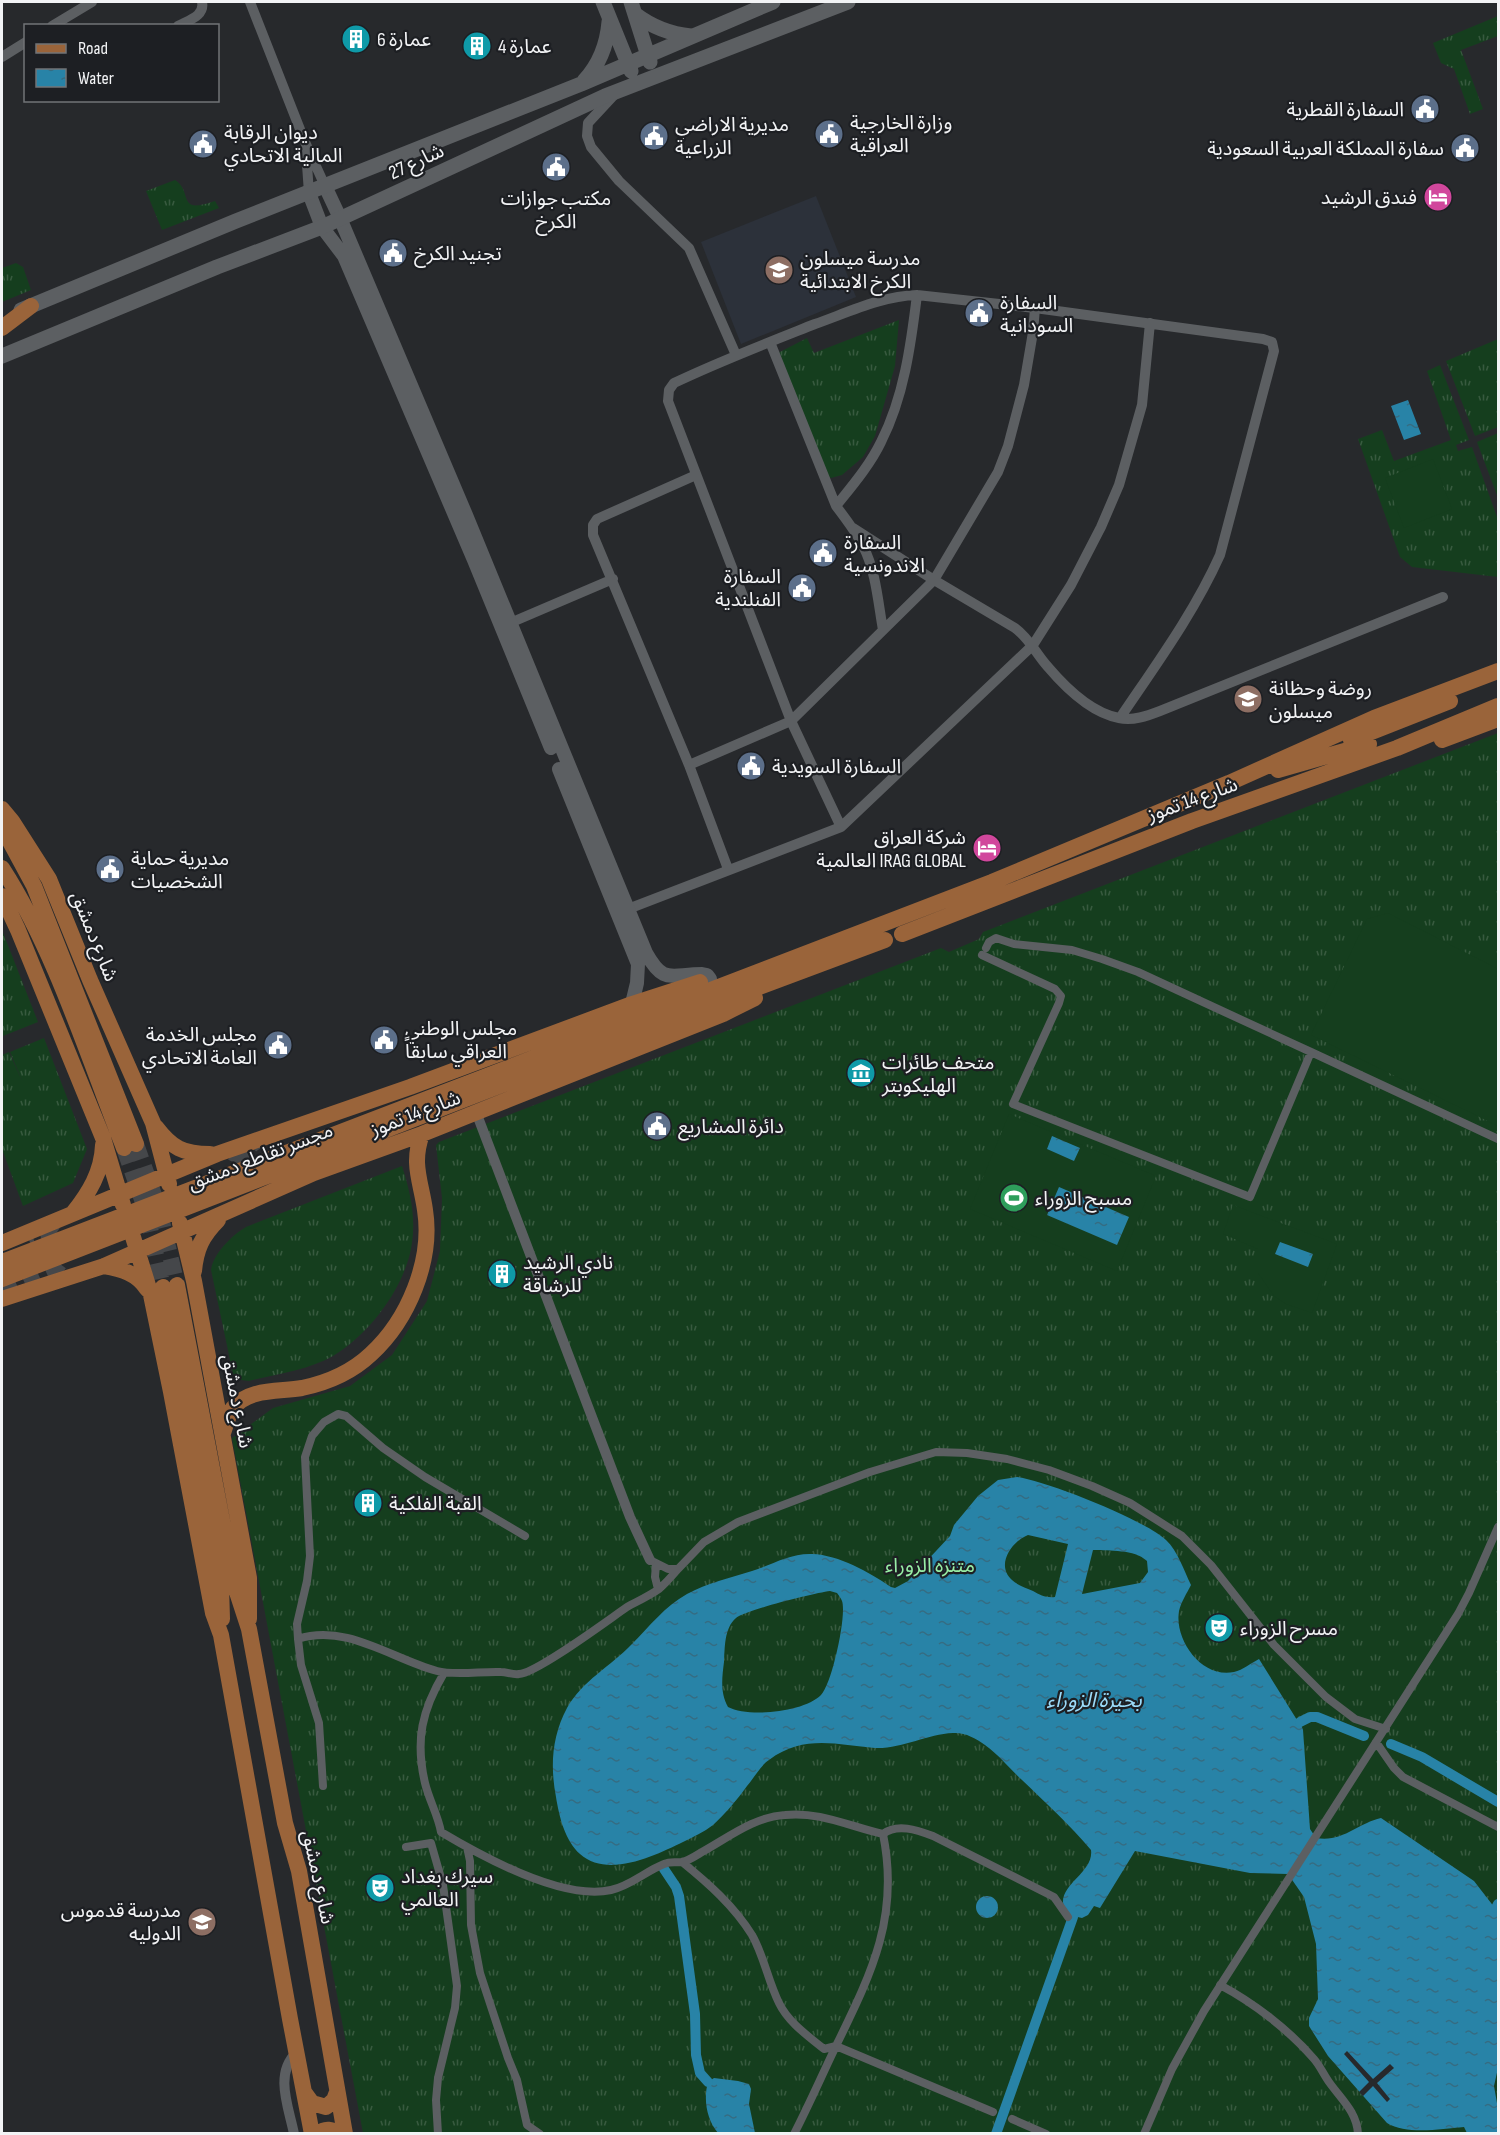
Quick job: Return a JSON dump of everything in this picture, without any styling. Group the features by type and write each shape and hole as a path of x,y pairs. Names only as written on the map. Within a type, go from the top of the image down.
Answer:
{"main road":[{"path":"603,2 627,64 639,83"},
{"name":"شارع 27","path":"2,318 581,84 773,2"},
{"name":"شارع 27","path":"2,356 217,267 322,227 618,91 848,2"},
{"path":"633,8 645,21 667,32 691,36"},
{"path":"633,8 655,76"},
{"path":"581,84 589,76 606,45 609,22"},
{"path":"2,328 31,306"},
{"name":"شارع 14 تموز","path":"902,934 996,889 1374,718 1498,671"},
{"path":"1229,783 1336,746 1498,683"},
{"name":"شارع 14 تموز","path":"1229,783 1358,748 1498,695"},
{"name":"شارع 14 تموز","path":"600,1039 722,987 835,951 996,889 1397,748 1498,706"},
{"path":"1397,748 1448,738 1498,719"},
{"name":"شارع دمشق","path":"2,809 49,879 90,980 153,1123 168,1181"},
{"name":"شارع دمشق","path":"2,827 34,886 130,1146 53,967 27,912 2,868"},
{"path":"2,896 103,1138 121,1201"},
{"name":"شارع 14 تموز","path":"600,1039 627,1022 722,987 835,951 885,940"},
{"name":"شارع 14 تموز","path":"2,1299 104,1266 135,1244 181,1226 224,1215 314,1173 422,1134 723,1014 835,951"},
{"path":"722,987 729,1007 723,1014"},
{"name":"شارع 14 تموز","path":"2,1243 73,1213 121,1201 168,1181 217,1154 410,1087 632,1004 722,987"},
{"name":"مجسر تقاطع دمشق","path":"2,1262 600,1039"},
{"name":"مجسر تقاطع دمشق","path":"2,1279 600,1039"},
{"path":"153,1123 166,1141 179,1150 217,1154"},
{"path":"223,1434 229,1416 239,1403 257,1394 303,1387 347,1371 370,1354 395,1325 415,1287 424,1250 426,1211 416,1161 422,1134"},
{"path":"73,1213 96,1179 103,1138"},
{"path":"194,1281 198,1246 204,1236 224,1215"},
{"name":"شارع دمشق","path":"181,1226 194,1281 249,1578 249,1629"},
{"name":"شارع دمشق","path":"135,1244 163,1289 234,1583 249,1629 285,1822 299,1871 343,2133"},
{"path":"104,1266 127,1271 163,1289"},
{"name":"شارع دمشق","path":"163,1289 213,1614 222,1635 312,2133"},
{"path":"251,1799 265,1795 272,1797 285,1822"},
{"path":"304,2092 312,2103 326,2107 334,2100 337,2092"},
{"path":"318,2133 331,2129 343,2133"}],"street":[{"path":"55,24 92,2"},
{"path":"182,24 202,11 202,2"},
{"path":"250,2 305,142 340,218 646,952 660,973 670,976 707,975 722,987"},
{"path":"2,57 24,43"},
{"path":"618,91 588,123 587,136 591,147 620,181 689,248 736,355"},
{"path":"305,142 309,193 322,227 344,256 478,568 636,956 638,974 627,1022"},
{"path":"836,506 876,451 892,416 904,375 917,294"},
{"path":"841,827 791,721 668,401 669,390 674,383 736,355 872,303 898,295 917,294 1150,323 1272,342 1274,351 1220,555 1209,580 1120,718"},
{"path":"689,765 791,721 934,580 986,496 1002,464 1024,385 1035,308"},
{"path":"628,909 841,827 1033,645 1071,585 1101,527 1119,485 1142,405 1150,323"},
{"path":"770,342 836,506 865,549 874,576 883,630"},
{"path":"696,475 597,519 593,525 593,535 689,765 728,869"},
{"path":"853,528 1015,628 1033,645 1047,666 1067,686 1092,707 1120,718 1140,718 1160,711 1443,597"},
{"path":"510,623 613,579"},
{"path":"1311,1052 1250,1197 1013,1104 1059,1004 1060,996 1055,989 984,951 989,942 996,938 1014,944 1072,950 1138,972 1311,1052 1498,1139"},
{"path":"476,1112 630,1517 653,1562 658,1589"},
{"path":"323,1786 319,1723 301,1665 297,1624 310,1556 305,1457 312,1436 324,1422 338,1414 346,1416 383,1448 425,1477 525,1536"},
{"path":"298,1640 315,1635 346,1638 380,1648 444,1673 505,1672 519,1674 527,1672 658,1589 704,1542 738,1522 878,1470 936,1452 967,1453 1007,1459 1049,1470 1092,1486 1130,1503 1182,1536 1211,1565 1274,1645 1326,1697 1355,1719 1386,1729"},
{"path":"1144,2133 1172,2069 1221,1985 1458,1614 1498,1527"},
{"path":"653,1562 668,1569 678,1569"},
{"path":"441,1832 438,1815 425,1783 420,1738 427,1707 444,1673"},
{"path":"1376,1742 1403,1777 1498,1827"},
{"path":"441,1832 467,1847 536,1879 567,1889 602,1892 618,1888 666,1863 682,1862 744,1827 762,1820 784,1815 818,1817 883,1834 892,1828 922,1832 941,1839 1054,1897 1068,1917"},
{"path":"406,1846 431,1843 441,1832"},
{"path":"794,2133 869,1977 884,1931 888,1891 883,1834"},
{"path":"431,1843 443,1885 457,1986 455,2008 438,2078 436,2100 438,2133"},
{"path":"467,1847 470,1861 471,1925 482,1981 517,2080 527,2125 540,2133"},
{"path":"682,1862 713,1889 743,1922 760,1952 776,1995 787,2016 807,2036 824,2049 836,2046 993,2112"},
{"path":"1221,1985 1263,2013 1298,2042 1316,2061 1353,2114 1358,2133"},
{"path":"294,2133 284,2079 288,2062 296,2053"},
{"path":"1012,2119 1046,2133"}],"shaded area":[{"name":"مدرسة ميسلون الكرخ الابتدائية","path":"816,196 856,297 741,344 701,242"}],"green space":[{"path":"1498,16 1498,36 1461,50 1483,109 1470,114 1454,69 1441,63 1433,43"},
{"path":"175,180 181,185 190,204 203,205 215,201 219,208 162,230 146,191"},
{"path":"16,263 23,267 31,290 2,302 2,268"},
{"path":"899,320 895,366 875,436 863,457 842,475 831,478 828,476 778,353 807,338 814,353"},
{"path":"1498,339 1498,427 1475,436 1446,361"},
{"path":"1440,365 1469,440 1456,445 1458,451 1472,447 1498,520 1498,577 1412,567 1400,557 1358,439 1382,430 1394,461 1451,440 1427,371"},
{"path":"1498,433 1498,498 1477,442"},
{"path":"1433,459 1452,509 1404,528 1385,478"},
{"name":"متنزه الزوراء","path":"1498,733 1498,2133 363,2133 232,1438 273,1408 350,1386 392,1355 427,1301 440,1251 442,1198 436,1145 941,948 949,952 979,939 983,932"},
{"path":"1388,913 1498,969 1498,1126 1311,1035 1367,919"},
{"path":"2,930 38,1022 3,1036 2,1032"},
{"path":"44,1038 87,1149 73,1183 23,1206 2,1149 2,1055 9,1052 23,1083 10,1052"},
{"name":"مسبح الزوراء","path":"1009,1114 1156,1176 1117,1271 970,1209"},
{"path":"402,1166 412,1204 412,1243 402,1276 373,1322 347,1347 314,1365 249,1381 241,1380 233,1374 211,1270 215,1258 224,1246 246,1227"},
{"path":"1233,1205 1337,1244 1312,1313 1286,1304 1274,1296 1258,1273 1258,1249 1223,1234"}],"water":[{"path":"1408,400 1421,434 1404,440 1391,406"},
{"path":"1052,1136 1080,1148 1074,1161 1047,1149"},
{"path":"1059,1187 1129,1217 1117,1245 1047,1215"},
{"path":"1280,1242 1313,1254 1308,1267 1275,1254"},
{"name":"بحيرة الزوراء","path":"1017,1477 1072,1493 1138,1522 1166,1540 1177,1555 1191,1585 1179,1611 1179,1622 1181,1634 1193,1655 1211,1670 1222,1673 1237,1671 1259,1659 1297,1720 1299,1719 1303,1730 1310,1829 1316,1838 1334,1838 1381,1818 1474,1881 1498,1912 1498,2068 1494,2086 1498,2109 1498,2133 1467,2133 1464,2127 1414,2130 1395,2127 1387,2123 1328,2056 1309,2026 1309,2018 1318,1999 1316,1944 1304,1897 1288,1874 1250,1873 1135,1851 1100,1908 1094,1906 1088,1915 1082,1918 1069,1915 1063,1904 1064,1895 1088,1864 1091,1850 995,1753 978,1740 966,1735 943,1734 885,1748 821,1743 795,1747 782,1752 766,1763 713,1825 672,1847 646,1858 618,1865 591,1861 575,1849 564,1828 554,1785 553,1763 558,1729 573,1698 624,1652 664,1611 679,1599 702,1587 804,1554 833,1557 895,1588 908,1581 950,1536 954,1525 978,1496 998,1480","holes":["1028,1535 1068,1544 1055,1597 1043,1596 1022,1586 1014,1582 1007,1574 1005,1561 1011,1548","1093,1550 1135,1554 1147,1561 1148,1572 1140,1583 1082,1594","822,1592 837,1593 842,1601 843,1609 834,1664 821,1695 802,1706 776,1712 749,1712 728,1707 722,1680 726,1638 732,1622 753,1611"]},
{"path":"987,1896 995,1899 998,1907 995,1915 987,1918 979,1915 976,1907 979,1899"},
{"path":"714,2078 749,2084 751,2089 749,2104 755,2133 718,2133 711,2122 706,2103 708,2082"}],"pier":[{"path":"1347,2051 1373,2079 1390,2064 1394,2068 1377,2083 1390,2099 1387,2102 1373,2086 1363,2096 1359,2092 1369,2082 1344,2054"}],"waterway":[{"path":"1300,1722 1310,1717 1317,1717 1364,1736"},
{"path":"1391,1744 1422,1757 1498,1802"},
{"path":"664,1869 679,1896 695,2014 696,2055 700,2073 708,2082"},
{"path":"1496,1908 1498,1904"},
{"path":"996,2134 1073,1917"}],"tunnel":[{"path":"237,1186 234,1179 234,1166 241,1155 257,1141"},
{"path":"136,1144 159,1209 177,1285"},
{"path":"124,1148 147,1214 163,1287"},
{"path":"2,1291 56,1267 60,1263 63,1247 58,1237 48,1232 28,1236"}],"place":[{"name":"عمارة 6","path":"356,39"},
{"name":"عمارة 4","path":"477,46"},
{"name":"السفارة القطرية","path":"1425,109"},
{"name":"وزارة الخارجية العراقية","path":"829,134"},
{"name":"مديرية الاراضي الزراعية","path":"654,136"},
{"name":"ديوان الرقابة المالية الاتحادي","path":"203,144"},
{"name":"سفارة المملكة العربية السعودية","path":"1465,148"},
{"name":"مكتب جوازات الكرخ","path":"556,167"},
{"name":"فندق الرشيد","path":"1438,197"},
{"name":"تجنيد الكرخ","path":"393,253"},
{"name":"مدرسة ميسلون الكرخ الابتدائية","path":"779,270"},
{"name":"السفارة السودانية","path":"979,313"},
{"name":"السفارة الاندونسية","path":"823,553"},
{"name":"السفارة الفنلندية","path":"802,588"},
{"name":"روضة وحظانة ميسلون","path":"1248,699"},
{"name":"السفارة السويدية","path":"751,766"},
{"name":"شركة العراق العالمية IRAG GLOBAL","path":"987,848"},
{"name":"مديرية حماية الشخصيات","path":"110,869"},
{"name":"مجلس الوطني العراقي سابقاً","path":"384,1040"},
{"name":"مجلس الخدمة العامة الاتحادي","path":"278,1045"},
{"name":"متحف طائرات الهليكوبتر","path":"861,1073"},
{"name":"دائرة المشاريع","path":"657,1126"},
{"name":"مسبح الزوراء","path":"1014,1198"},
{"name":"نادي الرشيد للرشاقة","path":"502,1274"},
{"name":"القبة الفلكية","path":"368,1503"},
{"name":"مسرح الزوراء","path":"1219,1628"},
{"name":"سيرك بغداد العالمي","path":"380,1888"},
{"name":"مدرسة قدموس الدوليه","path":"202,1922"}]}
